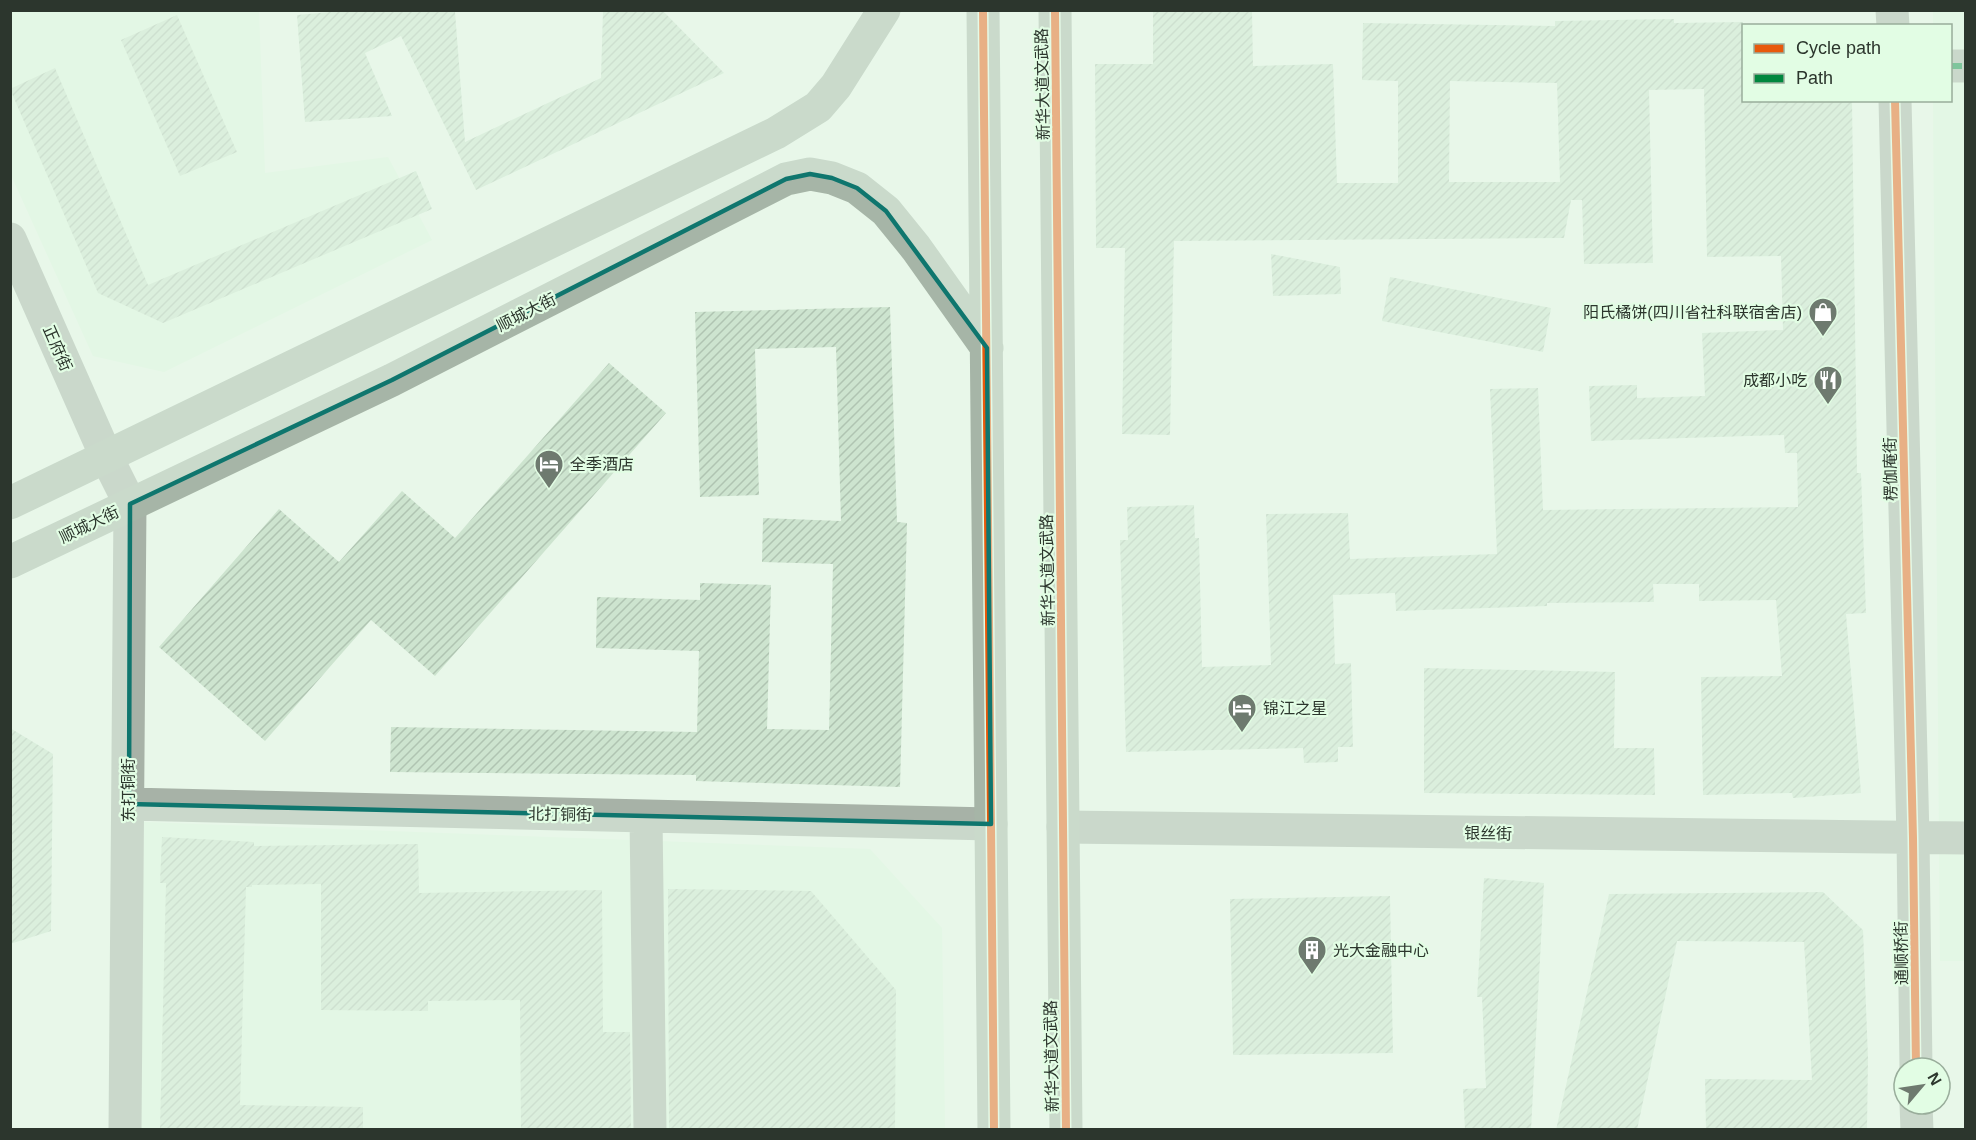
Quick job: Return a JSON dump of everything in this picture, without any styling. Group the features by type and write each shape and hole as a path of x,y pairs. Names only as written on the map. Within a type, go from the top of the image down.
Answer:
{"main road":[{"path":"10,503 776,133 818,107 836,86 884,10"},
{"path":"983,10 994,1130"},
{"name":"新华大道文武路","path":"1055,10 1066,1130"},
{"name":"顺城大街","path":"10,561 392,380 786,179 810,174 832,178 857,188 886,211 909,239 987,348"}],"street":[{"name":"楞伽庵街","path":"1895,102 1913,838"},
{"name":"正府街","path":"10,239 106,456"},
{"name":"东打铜街","path":"106,456 130,504 125,1130"},
{"name":"北打铜街","path":"129,804 991,824"},
{"path":"646,816 650,1130"},
{"name":"银丝街","path":"1063,827 1965,838"},
{"name":"通顺桥街","path":"1913,838 1916,1056"}],"highlighted area":[{"path":"810,174 832,178 857,188 886,211 987,348 991,824 129,804 130,504 392,380 786,179"}],"shaded area":[{"path":"10,11 259,11 265,173 388,157 432,240 164,372 93,356 11,175"},
{"path":"1933,11 1966,11 1965,961 1940,961 1933,102 1952,102 1952,24 1933,24"},
{"path":"144,822 870,849 942,928 945,1129 139,1130"}],"building":[{"path":"351,10 458,10 455,12 465,142 601,78 603,10 662,10 724,73 476,190 401,36 365,53 392,116 305,122 297,15"},
{"path":"1153,10 1252,10 1253,66 1333,64 1337,183 1398,183 1398,81 1362,80 1363,23 1555,26 1555,21 1674,19 1674,23 1743,22 1742,102 1852,102 1857,473 1861,473 1866,613 1846,614 1861,793 1793,798 1792,793 1703,795 1701,677 1782,676 1776,600 1699,601 1699,584 1653,584 1654,602 1547,603 1547,606 1396,611 1395,593 1333,595 1335,664 1351,663 1353,747 1338,747 1338,762 1304,763 1303,748 1126,752 1120,540 1128,540 1127,507 1194,505 1195,538 1199,538 1202,667 1271,665 1266,514 1348,513 1350,559 1497,554 1490,389 1538,388 1543,510 1798,507 1797,453 1785,453 1784,435 1591,441 1589,386 1637,385 1637,398 1705,396 1702,333 1783,330 1781,256 1707,257 1704,89 1649,90 1653,263 1584,264 1582,200 1571,200 1564,238 1174,241 1170,435 1122,434 1125,248 1096,248 1095,64 1153,64","holes":["1450,81 1557,83 1560,182 1449,182"]},
{"path":"177,15 237,152 180,176 121,40"},
{"path":"55,68 148,285 416,171 432,209 163,323 98,293 10,89"},
{"path":"1271,254 1340,267 1341,294 1273,296"},
{"path":"1390,277 1551,308 1543,352 1382,321"},
{"path":"890,307 897,522 907,523 900,787 696,781 696,775 390,772 391,727 697,732 699,651 596,648 597,597 700,600 700,583 771,585 767,729 829,730 833,564 762,562 763,518 841,521 836,347 755,349 759,495 700,497 695,312"},
{"path":"609,363 666,413 435,676 371,620 265,741 159,647 279,509 339,562 402,491 455,538"},
{"path":"1424,668 1615,672 1614,748 1654,748 1655,795 1424,793"},
{"path":"10,728 53,754 51,931 10,944"},
{"path":"162,837 254,842 254,846 418,844 419,893 602,890 603,1032 630,1032 631,1130 521,1130 520,1000 428,1001 428,1011 321,1010 321,884 246,887 240,1105 363,1107 363,1130 160,1130 166,883 160,883"},
{"path":"1484,878 1544,883 1531,1130 1465,1130 1463,1089 1486,1088 1482,997 1477,997"},
{"path":"668,889 811,891 896,990 895,1130 669,1130"},
{"path":"1823,892 1863,930 1868,1058 1867,1130 1706,1130 1705,1079 1812,1080 1804,942 1677,941 1637,1130 1556,1130 1609,894"},
{"name":"光大金融中心","path":"1390,896 1393,1053 1233,1055 1230,899"}],"marked path":[{"path":"1952,66 1966,66"}],"cycle path":[{"path":"983,10 994,1130"},
{"path":"1055,10 1066,1130"},
{"path":"1895,102 1913,838 1916,1056"}],"place":[{"name":"阳氏橘饼(四川省社科联宿舍店)","path":"1823,338"},
{"name":"成都小吃","path":"1828,406"},
{"name":"全季酒店","path":"549,490"},
{"name":"锦江之星","path":"1242,734"},
{"name":"光大金融中心","path":"1312,976"}]}
